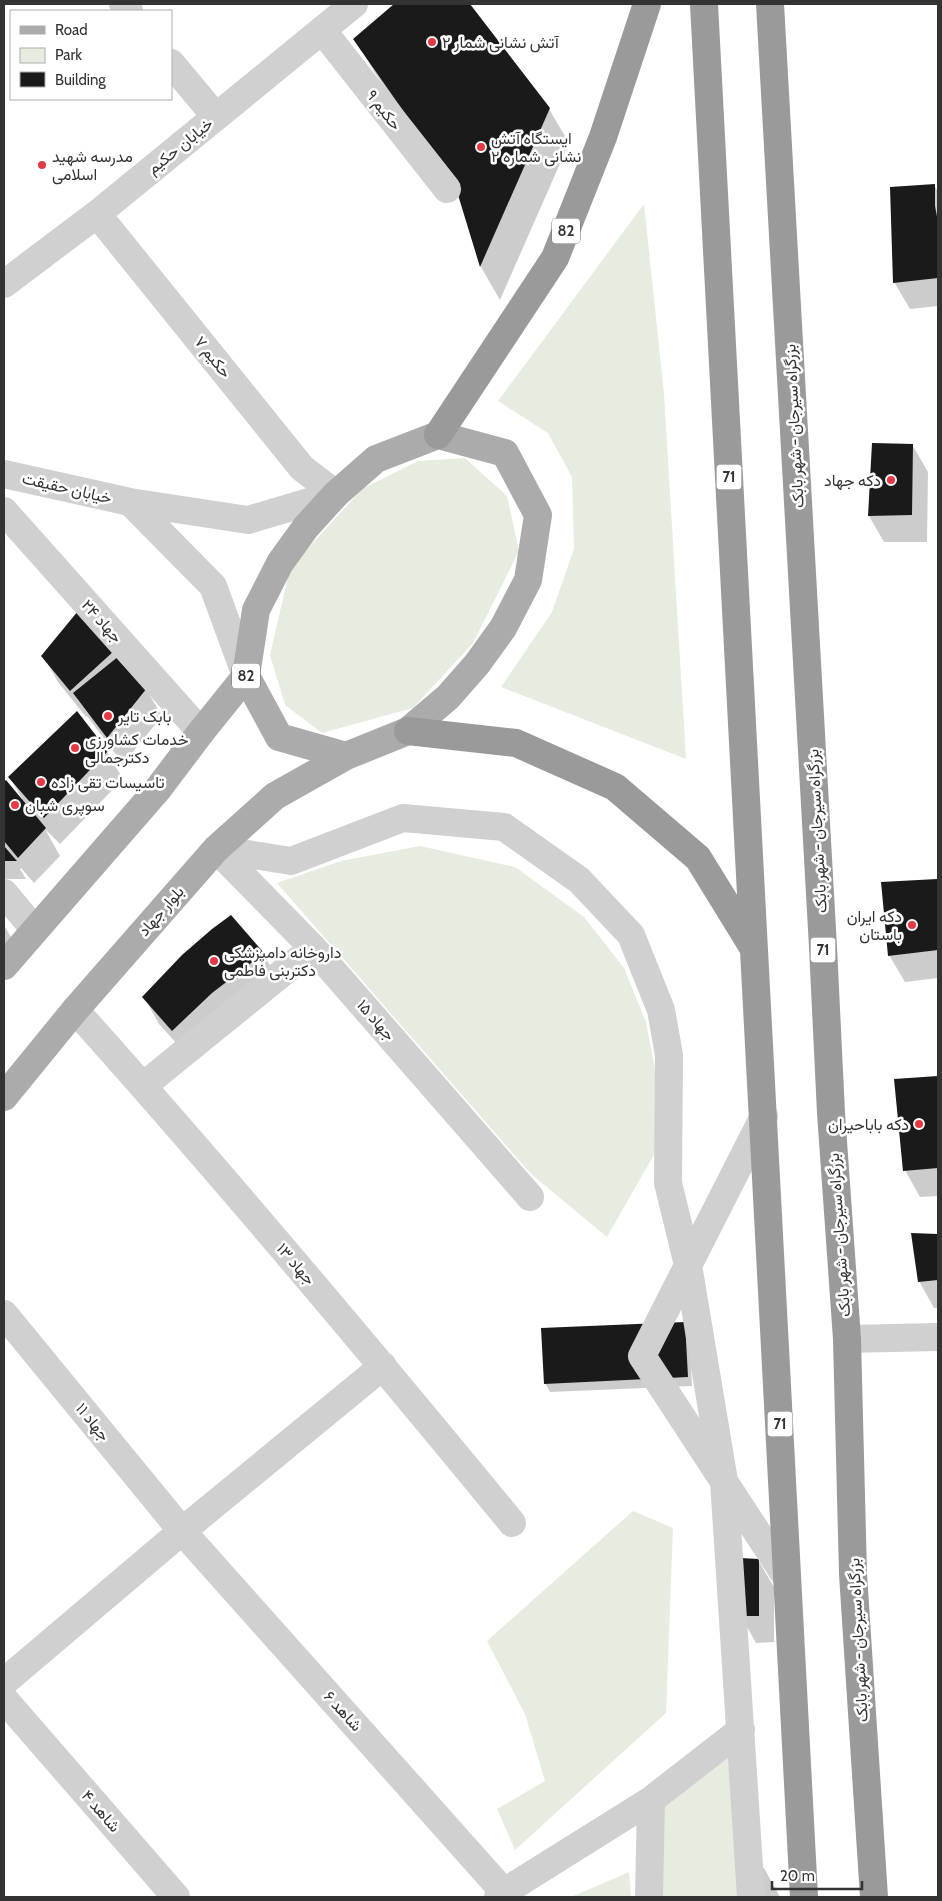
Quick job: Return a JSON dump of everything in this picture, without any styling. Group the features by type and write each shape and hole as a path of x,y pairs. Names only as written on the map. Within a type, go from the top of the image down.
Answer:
{"highway":[{"name":"82","path":"438,435 555,258 604,137 647,4"},
{"name":"71","path":"704,4 804,1897"},
{"name":"بزرگراه سیرجان - شهر بابک","path":"770,4 823,937 831,1113 846,1340 853,1574 874,1897"},
{"path":"408,731 516,743 616,787 698,858 755,951"}],"main road":[{"name":"82","path":"4,966 158,789 246,676 256,610 280,563 306,527 336,494 376,459 438,435"},
{"name":"بلوار جهاد","path":"4,1097 75,1010 216,849 275,796 346,756 408,731 448,697 478,664 503,628 528,580 538,515 506,453 438,435"},
{"name":"82","path":"246,676 279,738 346,756"}],"street":[{"name":"خیابان حکیم","path":"4,284 97,214 354,4"},
{"name":"حکیم ۹","path":"322,30 447,189"},
{"path":"172,64 216,117"},
{"name":"حکیم ۷","path":"97,214 302,468 336,494"},
{"name":"خیابان حقیقت","path":"4,474 130,502 248,520 336,494"},
{"path":"130,502 212,586 246,676"},
{"name":"جهاد ۲۴","path":"4,511 201,732"},
{"path":"216,849 291,861 403,818 504,827 579,880 630,935 661,1010 669,1055 668,1183 688,1265 724,1481 751,1897"},
{"name":"جهاد ۱۵","path":"216,849 313,948 530,1197"},
{"path":"4,893 35,930"},
{"path":"143,1086 313,948"},
{"name":"جهاد ۱۳","path":"75,1010 143,1086 383,1366 512,1523"},
{"path":"764,1116 642,1356 788,1578"},
{"name":"جهاد ۱۱","path":"4,1314 182,1531"},
{"path":"846,1340 938,1337"},
{"path":"4,1682 182,1531 383,1366"},
{"name":"شاهد ۶","path":"182,1531 501,1894"},
{"name":"شاهد ۴","path":"4,1698 176,1897"},
{"path":"501,1894 651,1800 741,1730"},
{"path":"648,1897 651,1800"}],"green space":[{"path":"644,204 664,394 686,759 501,687 552,612 574,549 572,477 548,433 498,401"},
{"path":"465,458 507,496 519,551 473,643 413,708 322,733 285,705 270,655 290,568 362,489 418,461"},
{"path":"420,846 515,867 584,917 624,968 646,1022 658,1085 655,1153 607,1237 531,1174 277,883 341,861"},
{"path":"633,1511 673,1528 666,1713 515,1850 497,1809 545,1781 525,1714 487,1641"},
{"path":"739,1733 749,1897 652,1897 655,1802"},
{"path":"629,1872 631,1897 571,1897"}],"building":[{"name":"ایستگاه آتش نشانی شماره ۲","path":"394,4 470,4 550,108 480,267 455,185 353,39"},
{"path":"935,184 935,206 938,222 938,278 893,283 890,187"},
{"name":"دکه جهاد","path":"872,443 913,444 912,515 868,516"},
{"path":"78,611 114,651 70,691 41,656"},
{"name":"بابک تایر","path":"119,656 147,688 107,738 73,693"},
{"path":"77,711 108,751 44,818 8,777"},
{"name":"سوپری شبان","path":"6,780 46,828 18,858 4,841 4,782"},
{"path":"4,846 17,861 4,861"},
{"name":"دکه ایران باستان","path":"937,879 938,950 888,956 881,882"},
{"path":"231,915 264,953 212,993 172,1031 142,997 182,955"},
{"name":"دکه باباحیران","path":"938,1076 938,1168 903,1171 894,1079"},
{"path":"911,1233 938,1234 938,1280 918,1282"},
{"path":"685,1322 688,1377 544,1384 541,1328"},
{"path":"740,1558 759,1559 759,1616 740,1616"}],"place":[{"name":"آتش نشانی شمار ۲","path":"432,42"},
{"name":"ایستگاه آتش نشانی شماره ۲","path":"481,147"},
{"name":"مدرسه شهید اسلامی","path":"42,165"},
{"name":"دکه جهاد","path":"891,480"},
{"name":"بابک تایر","path":"108,716"},
{"name":"خدمات کشاورزی دکترجمالی","path":"75,748"},
{"name":"تاسیسات تقی زاده","path":"41,782"},
{"name":"سوپری شبان","path":"15,805"},
{"name":"دکه ایران باستان","path":"912,925"},
{"name":"داروخانه دامپزشکی دکتربنی فاطمی","path":"214,961"},
{"name":"دکه باباحیران","path":"919,1124"}]}
